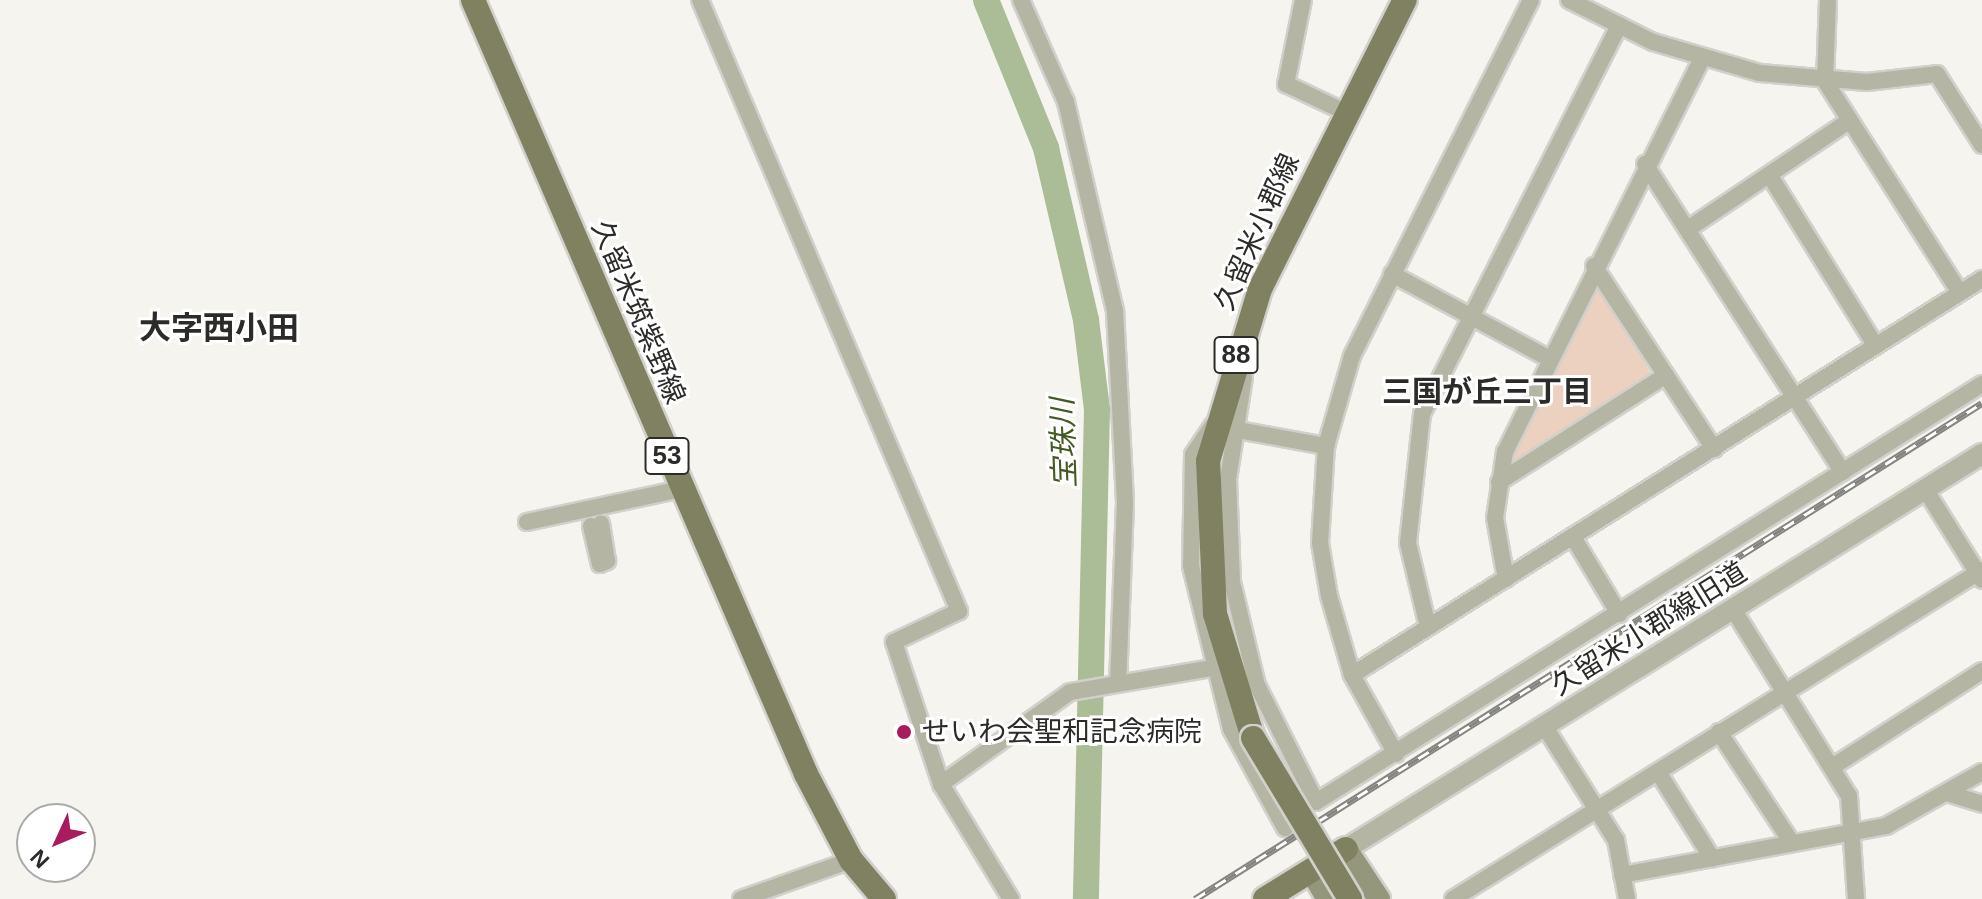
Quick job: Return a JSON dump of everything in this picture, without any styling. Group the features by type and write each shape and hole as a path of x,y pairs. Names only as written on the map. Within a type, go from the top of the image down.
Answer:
{"main road":[{"name":"久留米筑紫野線","path":"473,0 681,489 851,860 884,899"},
{"name":"久留米小郡線","path":"1350,899 1253,738 1224,652 1208,562 1208,461 1225,423 1260,289 1345,112 1405,0"},
{"path":"1265,899 1346,849 1379,899"},
{"path":"1311,871 1328,899"}],"street":[{"path":"700,0 959,611 894,642 941,784 1011,899"},
{"path":"1021,0 1066,102 1115,311 1125,503 1114,685"},
{"path":"1303,0 1286,84 1345,112"},
{"path":"1396,754 1352,675 1320,543 1326,446 1352,356 1531,0"},
{"path":"1569,0 1701,60 1825,81 1937,74 1982,145"},
{"path":"1828,0 1825,81 1960,293"},
{"path":"1428,627 1407,503 1422,414 1469,315 1619,25"},
{"path":"1506,579 1497,542 1499,482 1505,452 1548,358 1645,164 1701,60"},
{"path":"1688,229 1849,121"},
{"path":"1645,164 1798,397 1843,472"},
{"path":"1770,176 1876,346"},
{"path":"1594,266 1714,449"},
{"path":"1392,274 1548,358"},
{"path":"1352,675 1982,279"},
{"path":"1499,482 1666,375"},
{"path":"1225,423 1232,582 1257,685 1280,737 1316,802 1982,384"},
{"path":"1225,423 1326,446"},
{"path":"1225,423 1193,455 1191,566 1212,668 1231,729 1285,828"},
{"name":"久留米小郡線旧道","path":"1346,849 1982,454"},
{"path":"527,522 595,516 681,489"},
{"path":"1453,899 1786,690 1981,574 1925,489"},
{"path":"1573,537 1619,614"},
{"path":"1733,609 1849,796 1856,899"},
{"path":"941,784 1078,690 1212,668"},
{"path":"1832,767 1982,671"},
{"path":"1545,727 1616,840 1627,899"},
{"path":"1719,732 1792,843"},
{"path":"1658,772 1712,858"},
{"path":"1622,875 1898,822 1982,772"},
{"path":"1947,793 1982,804"},
{"path":"741,899 851,860"}],"shaded area":[{"path":"1592,284 1600,284 1653,377 1514,466 1507,461"}],"waterway":[{"name":"宝珠川","path":"986,0 1046,148 1086,320 1097,409 1086,899"}],"railway":[{"path":"1195,899 1982,403"}],"place":[{"name":"せいわ会聖和記念病院","path":"904,732"}],"district":[{"name":"大字西小田","path":"219,328"},
{"name":"三国が丘三丁目","path":"1487,392"}]}
